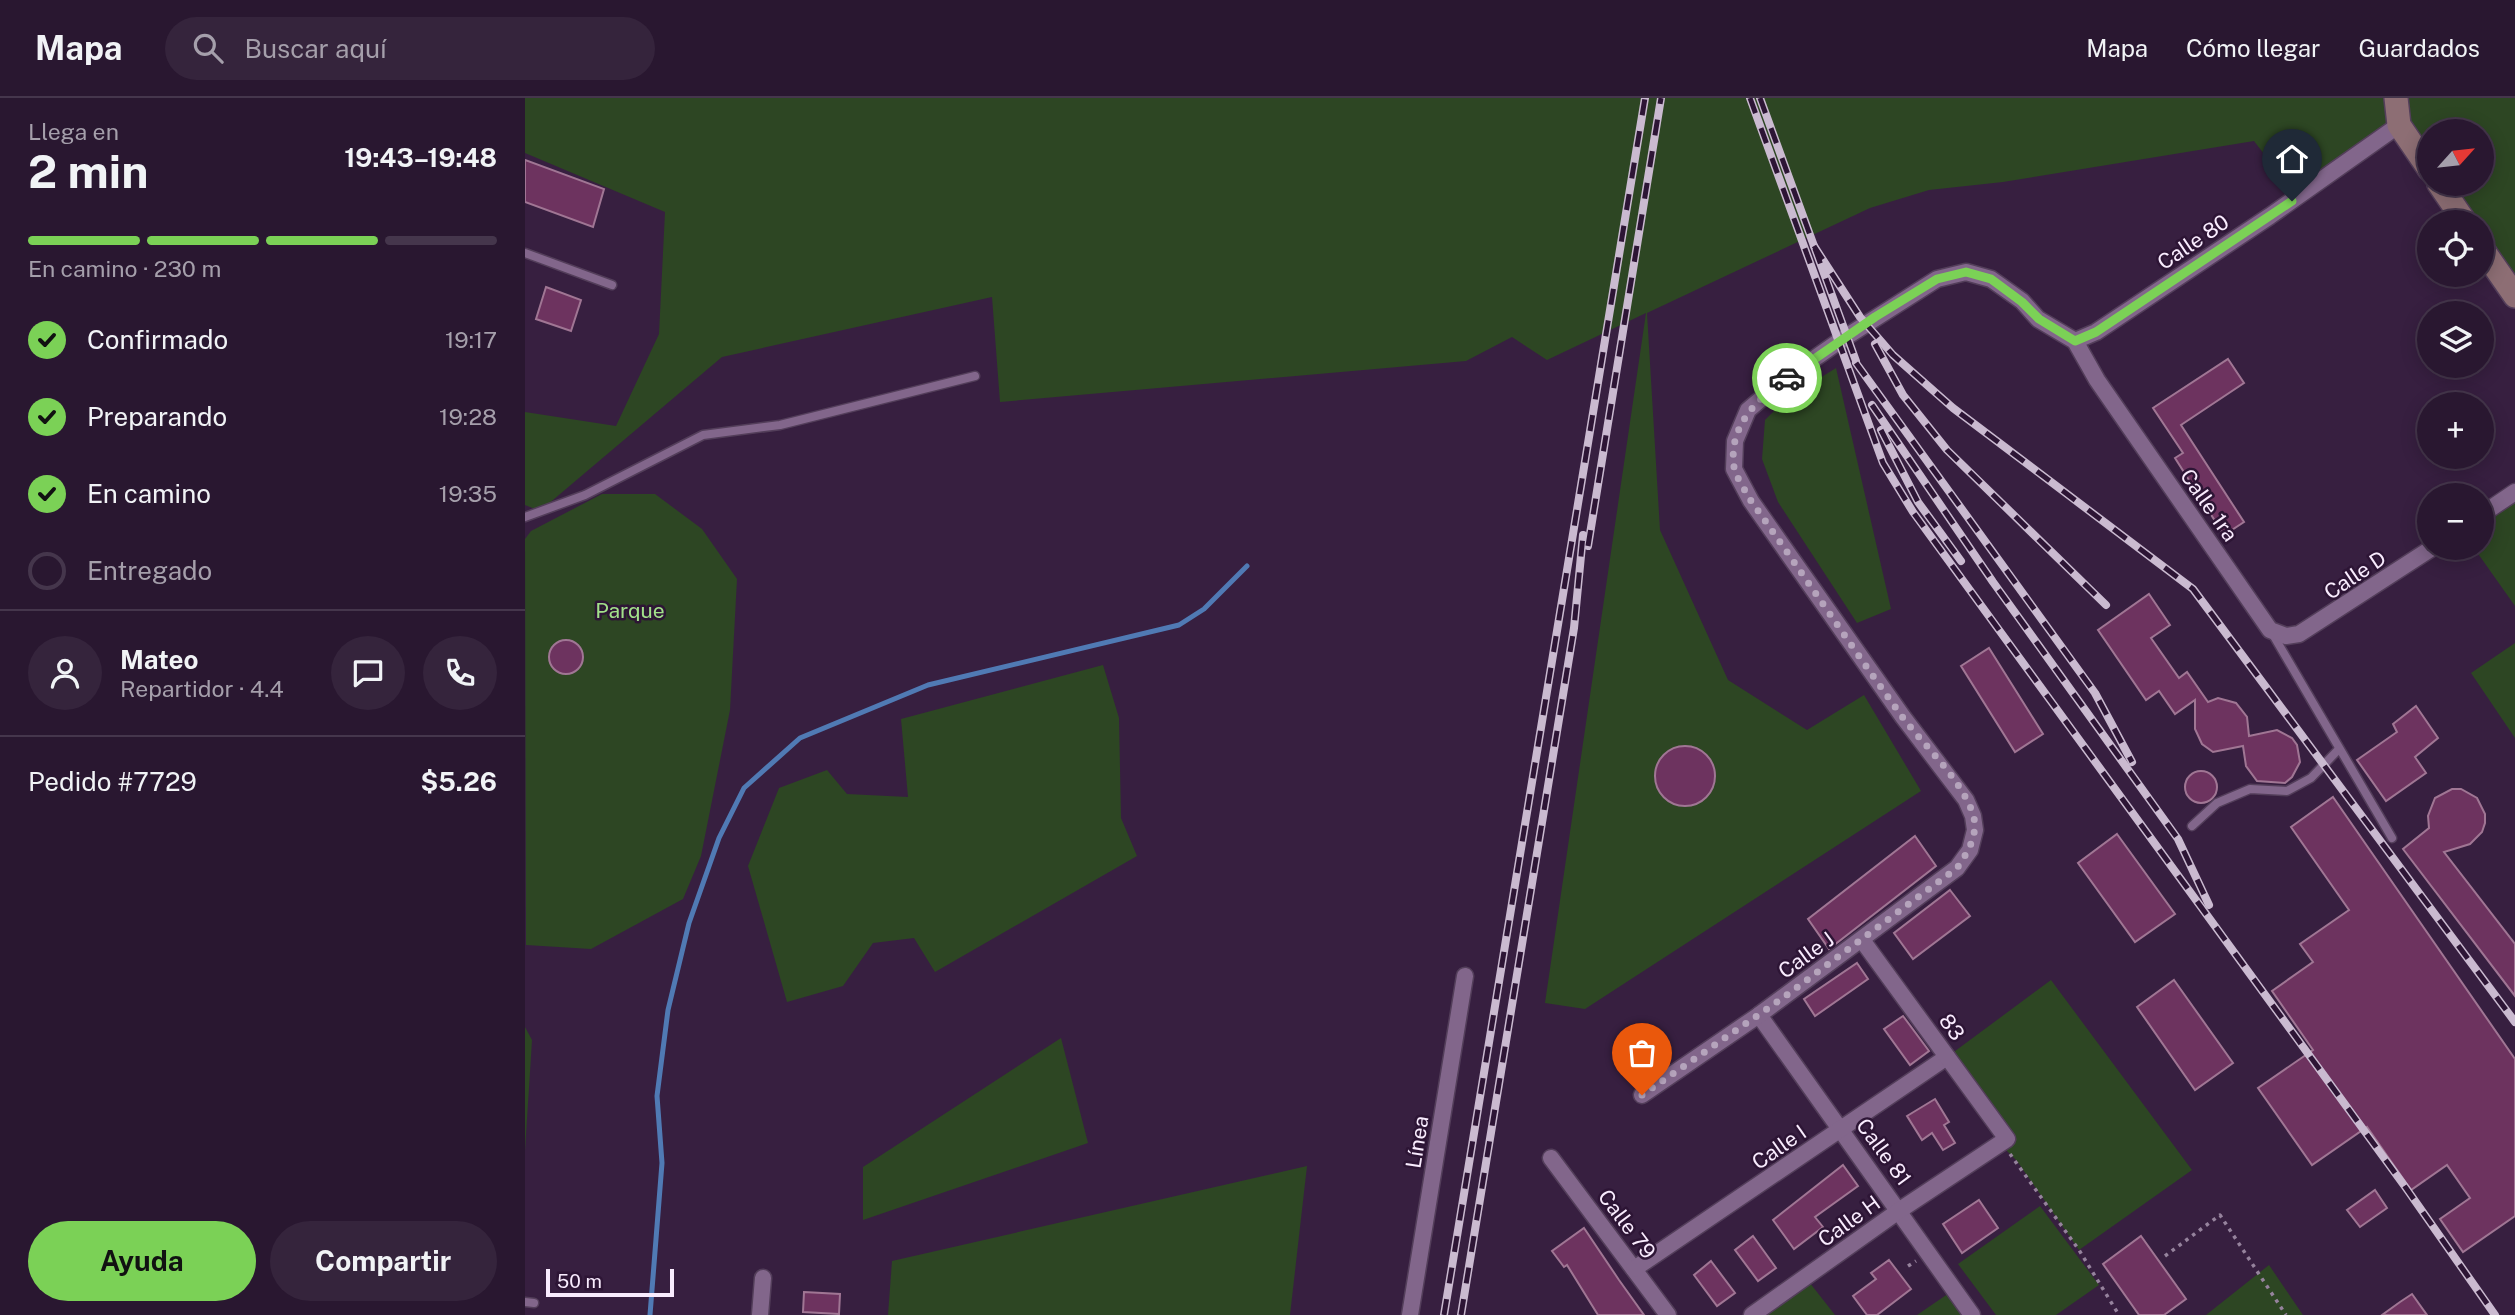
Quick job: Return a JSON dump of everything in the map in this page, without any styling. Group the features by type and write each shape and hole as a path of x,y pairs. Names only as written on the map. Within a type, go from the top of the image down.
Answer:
{"street":[{"path":"2396,98 2399,125 2417,151"},
{"name":"Calle 80","path":"2075,341 2096,332 2270,216 2399,125"},
{"path":"2494,266 2515,296"},
{"name":"Calle J","path":"1642,1095 1759,1015 1957,868 1970,850 1975,830 1973,816 1966,800 1903,717 1751,501 1734,468 1735,441 1748,410 1781,382 1875,317 1937,279 1966,272 1991,279 2022,302 2039,319 2075,341"},
{"name":"Calle 1ra","path":"2075,341 2097,380 2270,630"},
{"path":"2494,506 2515,492"},
{"name":"Calle D","path":"2270,630 2286,636 2299,634 2319,624 2417,558"},
{"name":"83","path":"1862,940 1947,1057 2003,1141"},
{"name":"Línea","path":"1410,1315 1465,976"},
{"name":"Calle 81","path":"1759,1015 1972,1315"},
{"name":"Calle I","path":"1634,1269 1947,1057"},
{"name":"Calle H","path":"1752,1315 2003,1141"},
{"name":"Calle 79","path":"1552,1158 1668,1315"},
{"path":"760,1315 763,1278"}],"lane":[{"path":"525,253 612,285"},
{"path":"525,517 585,495 703,435 780,425 975,376"},
{"path":"2270,630 2337,750 2392,838"},
{"path":"2192,826 2217,803 2250,789 2287,791 2311,778 2337,750"}],"path":[{"path":"2003,1141 2119,1315"},
{"path":"2165,1256 2220,1215 2286,1315"}],"green space":[{"path":"525,98 2515,98 2515,276 2494,248 2494,210 2465,210 2453,196 2494,196 2494,119 2417,119 2417,148 2399,125 2293,192 2254,141 2003,182 1929,190 1870,208 1647,313 1660,530 1728,680 1807,730 1864,695 1921,791 1585,1009 1545,1003 1646,313 1547,360 1512,337 1466,361 1000,402 992,297 722,357 540,511 525,505 525,412 616,426 659,334 665,212 525,153"},
{"path":"1836,368 1891,609 1857,623 1778,502 1762,459 1765,420 1786,399"},
{"name":"Parque","path":"602,494 655,494 702,529 737,579 730,710 701,856 683,899 591,949 526,945 525,539 531,531"},
{"path":"2515,501 2515,606 2482,560 2494,560 2494,516"},
{"path":"2515,643 2515,738 2471,673"},
{"path":"1103,665 1119,718 1121,818 1137,856 935,972 914,938 873,943 843,986 787,1002 748,866 779,788 827,770 847,794 908,797 901,719"},
{"path":"2051,980 2192,1170 2079,1250 2017,1161 1999,1143 2007,1139 1947,1057"},
{"path":"525,1027 532,1040 525,1151"},
{"path":"1061,1038 1088,1143 863,1220 863,1167"},
{"path":"1307,1166 1290,1315 888,1315 892,1261"},
{"path":"2040,1206 2099,1285 2056,1315 1996,1315 1958,1264"},
{"path":"2269,1265 2303,1315 2206,1315"},
{"path":"1806,1278 1835,1315 1752,1315"},
{"path":"1955,1289 1972,1315 1917,1315"}],"building":[{"path":"525,160 604,189 593,227 525,202"},
{"path":"546,287 581,300 571,331 536,319"},
{"path":"2228,359 2244,383 2181,425 2244,522 2224,535 2175,458 2183,453 2153,408"},
{"path":"2149,594 2170,625 2151,638 2179,678 2187,672 2208,702 2218,698 2236,703 2247,717 2249,736 2277,730 2292,738 2297,745 2300,762 2292,777 2285,783 2257,781 2246,766 2243,746 2213,752 2202,744 2195,729 2195,700 2175,714 2159,691 2146,700 2098,630"},
{"path":"566,640 578,645 583,657 578,669 566,674 554,669 549,657 554,645"},
{"path":"1989,648 2043,734 2015,752 1961,666"},
{"path":"2416,706 2438,738 2415,757 2426,773 2386,801 2357,760 2397,732 2393,724"},
{"path":"1685,746 1702,751 1710,759 1715,776 1710,793 1702,801 1685,806 1668,801 1660,793 1655,776 1660,759 1668,751"},
{"path":"2201,771 2213,775 2217,787 2213,799 2201,803 2189,799 2185,787 2189,775"},
{"path":"2452,789 2461,789 2477,798 2485,814 2485,823 2482,832 2470,844 2444,852 2515,944 2515,996 2403,849 2429,828 2428,816 2435,798"},
{"path":"2333,797 2515,1059 2515,1216 2463,1252 2440,1219 2470,1198 2447,1165 2411,1190 2367,1127 2312,1165 2258,1088 2313,1050 2272,991 2313,962 2300,944 2349,910 2291,827"},
{"path":"2117,834 2175,914 2135,942 2078,863"},
{"path":"1915,836 1936,866 1829,949 1808,919"},
{"path":"1950,890 1970,916 1913,959 1894,933"},
{"path":"1857,963 1868,979 1815,1016 1804,999"},
{"path":"2174,980 2233,1063 2195,1090 2137,1007"},
{"path":"1903,1016 1929,1051 1910,1065 1884,1029"},
{"path":"1935,1099 1949,1122 1944,1125 1955,1143 1943,1150 1932,1133 1922,1140 1907,1116"},
{"path":"1843,1165 1858,1186 1815,1217 1823,1227 1794,1249 1773,1220"},
{"path":"2375,1190 2387,1208 2360,1227 2347,1210"},
{"path":"1979,1200 1998,1228 1962,1253 1943,1224"},
{"path":"1584,1228 1644,1315 1598,1315 1567,1265 1564,1267 1552,1251"},
{"path":"1753,1236 1776,1268 1758,1281 1735,1250"},
{"path":"2141,1236 2186,1299 2164,1315 2139,1315 2103,1264"},
{"path":"1889,1260 1911,1289 1877,1315 1867,1315 1853,1296 1876,1279 1871,1273"},
{"path":"1711,1261 1735,1293 1717,1306 1694,1275"},
{"path":"804,1292 840,1294 839,1314 803,1312"},
{"path":"2412,1294 2427,1315 2382,1315 2400,1302"}],"waterway":[{"path":"650,1315 662,1163 657,1096 668,1010 689,923 719,838 744,788 800,738 928,685 1179,625 1204,609 1247,566"}],"railway":[{"path":"1444,1315 1645,98"},
{"path":"1588,546 1661,98"},
{"path":"1750,98 1883,463 1913,512 2406,1188 2495,1315"},
{"path":"1760,98 1856,361"},
{"path":"1814,246 1860,317 1893,355 1953,408 2193,589 2515,1022"},
{"path":"1875,344 1903,395 1947,450 2106,605"},
{"path":"1856,363 2095,693 2132,762"},
{"path":"1872,405 1993,582 2178,839 2209,905"},
{"path":"1881,430 1918,502 1961,561"},
{"path":"1461,1315 1574,628 1583,535"}],"way so far":[{"path":"1642,1095 1780,1000 1957,868 1970,850 1975,830 1973,816 1966,800 1927,745 1903,717 1751,501 1734,468 1735,441 1748,410 1787,378"}],"route":[{"path":"1787,378 1875,317 1937,279 1966,272 1991,279 2055,331 2075,341 2096,332 2292,201"}]}
